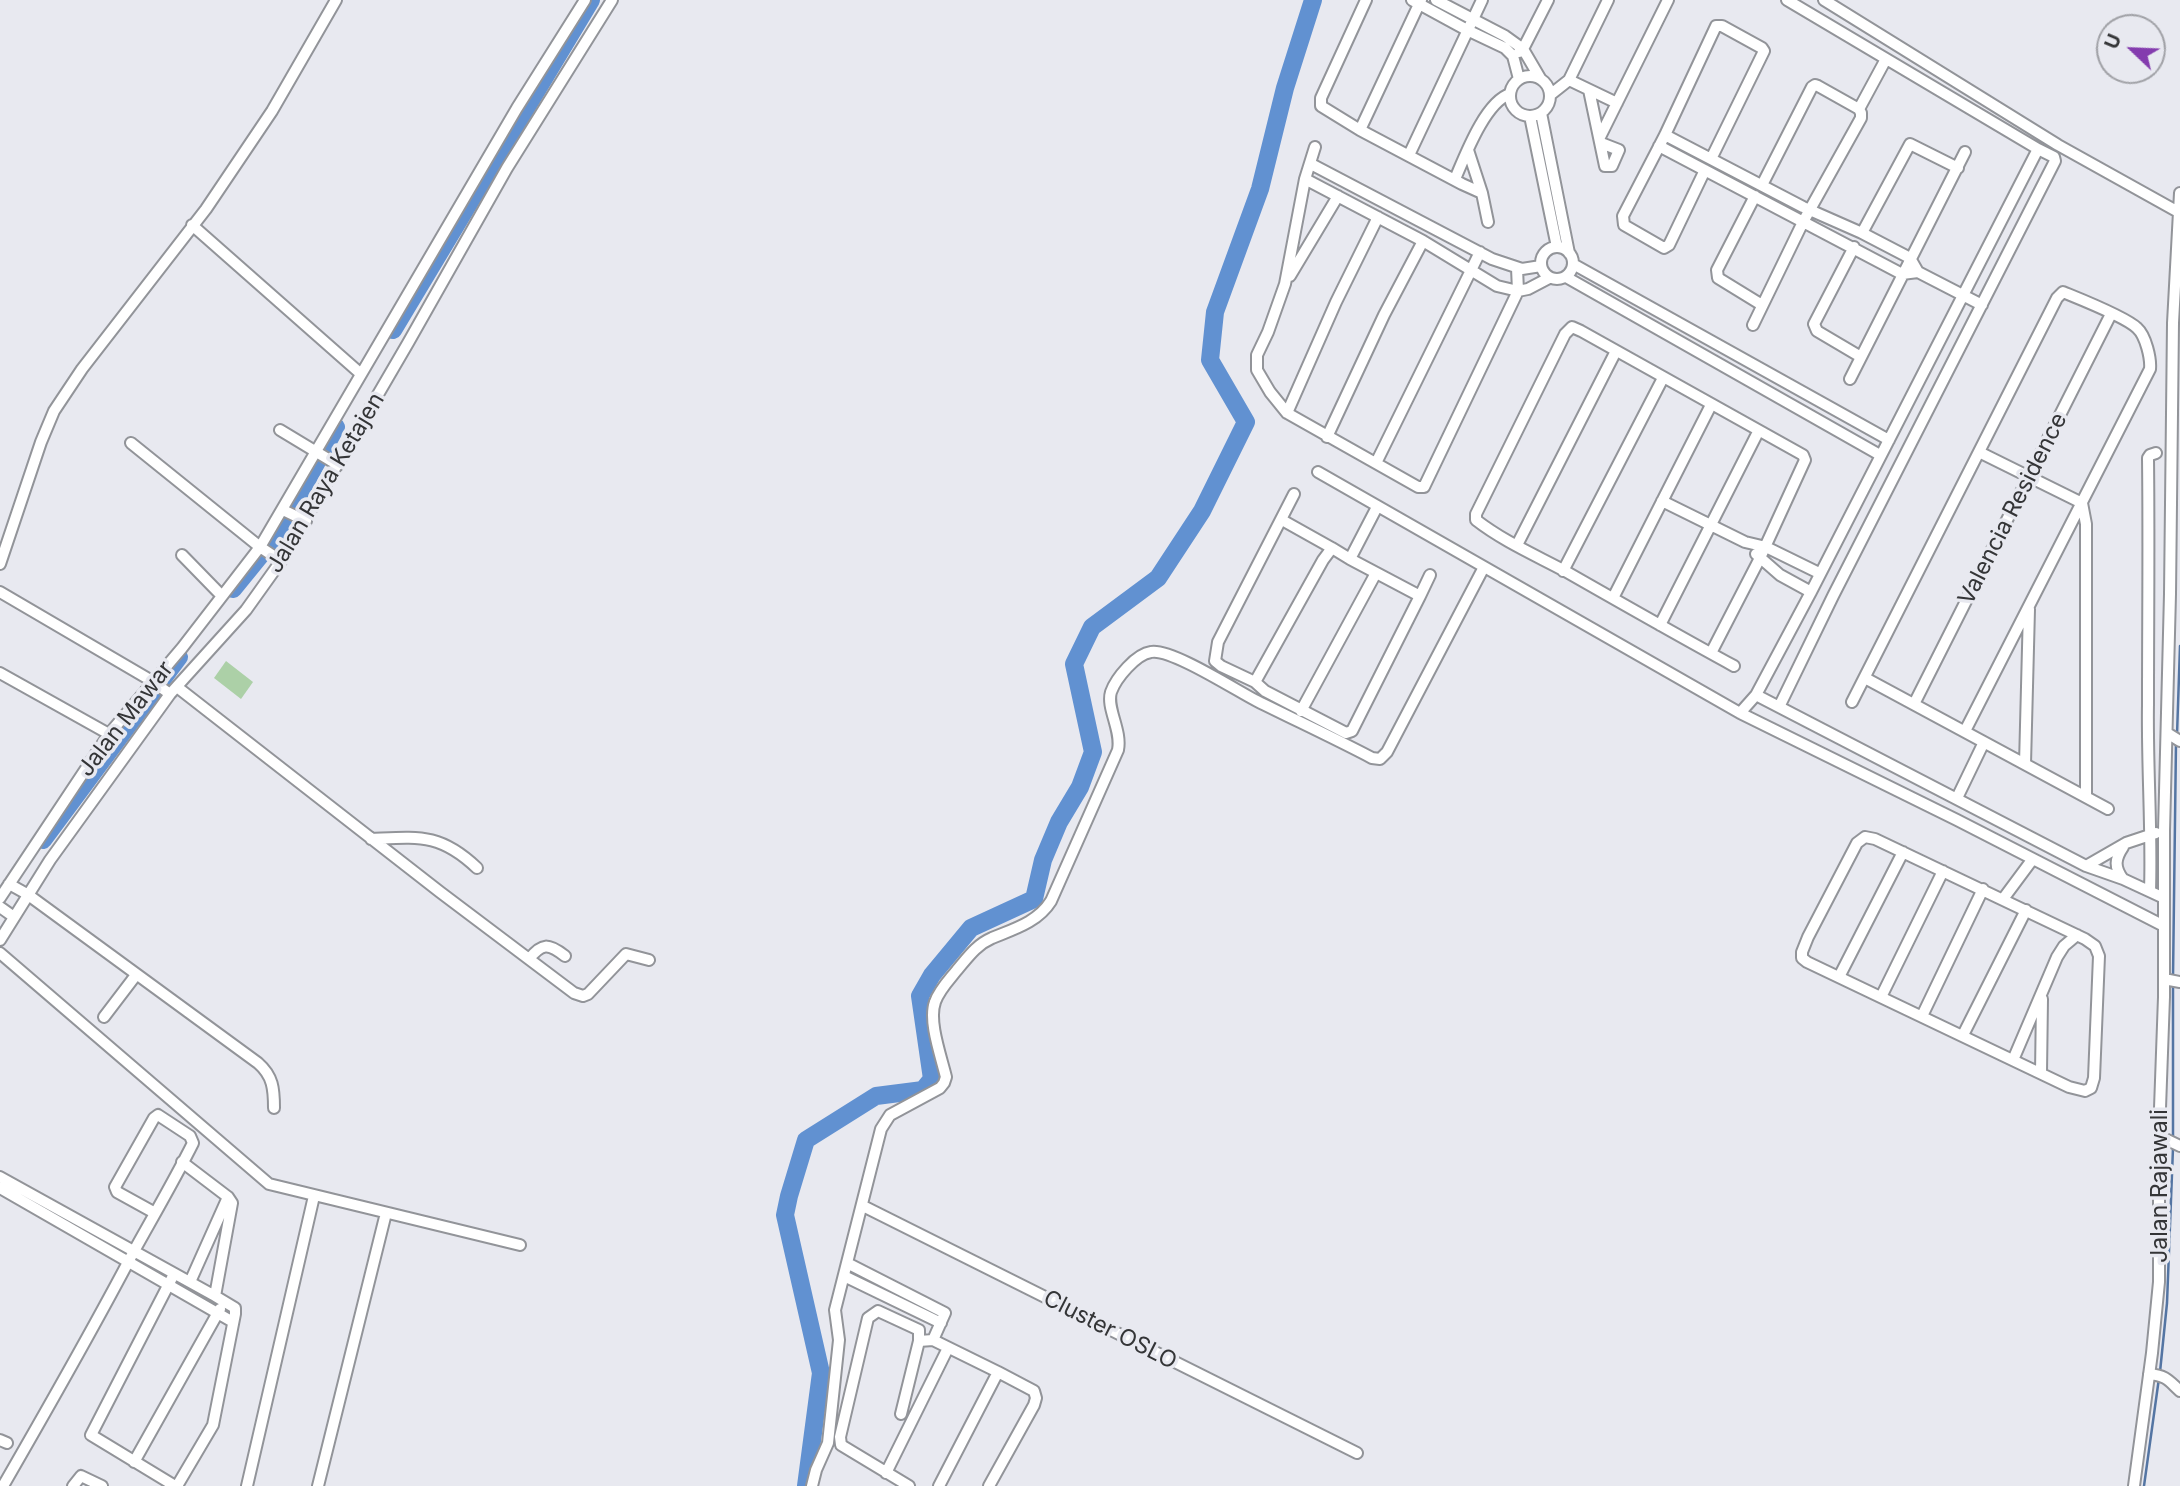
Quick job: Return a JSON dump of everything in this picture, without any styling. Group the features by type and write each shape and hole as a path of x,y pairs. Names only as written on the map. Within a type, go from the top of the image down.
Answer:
{"street":[{"path":"0,564 54,411 82,369 205,209 272,111 336,0"},
{"path":"293,515 325,459 361,374 400,312 517,107 584,0"},
{"name":"Jalan Raya Ketajen","path":"0,940 17,889 36,875 50,839 88,784 164,687 246,610 278,559 293,515 325,459 418,320 507,168 612,0"},
{"path":"1366,0 1320,103 1324,109 1360,130 1482,193"},
{"path":"1436,0 1505,48 1518,52 1547,85 1550,95 1548,105 1536,115 1518,113 1511,104 1513,85 1529,75 1540,78"},
{"path":"1409,155 1482,0"},
{"path":"1519,79 1518,52 1548,0"},
{"path":"1550,95 1569,80 1608,0"},
{"path":"1589,90 1601,140 1668,0"},
{"path":"1779,707 2055,161 2054,157 1787,0"},
{"path":"1824,0 2058,145 2179,212"},
{"path":"1360,130 1417,1 1469,25"},
{"path":"1705,170 1669,245 1664,248 1624,225 1622,220 1716,26 1722,26 1764,51 1711,159"},
{"path":"1859,109 1886,59"},
{"path":"1569,80 1617,103"},
{"path":"1753,325 1803,222 1861,118 1859,109 1818,86 1812,87 1762,185"},
{"path":"1455,180 1493,105 1510,94"},
{"path":"1536,115 1557,247"},
{"path":"1536,115 1571,258 1571,271 1566,277 1557,280 1549,278 1541,267 1544,253 1557,247 1564,248 1571,258 1889,440"},
{"path":"1662,141 1711,159 1810,210 1863,233 1910,258 1918,272 1982,305"},
{"path":"1662,141 1732,185 1902,274 1918,272"},
{"path":"1863,233 1910,144 1958,168"},
{"path":"1315,147 1305,179 1285,284 1255,363 1260,379 1287,412 1327,436 1418,487 1424,487 1518,291 1517,268"},
{"path":"1740,713 1756,695 2039,149"},
{"path":"1468,150 1488,222"},
{"path":"1850,379 1965,152"},
{"path":"1311,164 1479,253 1517,268 1541,267"},
{"path":"1732,185 1738,172"},
{"path":"1305,179 1423,241 1497,286 1518,291 1549,278"},
{"path":"1354,205 1362,190"},
{"name":"Jalan Rajawali","path":"2134,1486 2155,1375 2161,1138 2173,980 2164,926 2164,831 2174,738 2173,336 2180,193"},
{"path":"1285,284 1338,196"},
{"path":"1755,197 1717,270 1718,278 1724,283 1762,305"},
{"path":"1400,229 1406,214"},
{"path":"1287,412 1336,302 1378,217"},
{"path":"192,225 361,374"},
{"path":"1327,436 1384,315 1423,241"},
{"path":"1854,247 1814,324 1817,331 1860,357"},
{"path":"1376,463 1479,253"},
{"path":"1566,277 1880,455"},
{"path":"1852,702 2058,295 2063,292 2140,331 2150,369 1965,732"},
{"path":"400,312 418,320"},
{"name":"Valencia Residence","path":"1914,704 2111,314"},
{"path":"1711,653 1763,553 1805,460 1799,452 1758,432 1572,327 1565,334 1476,514 1478,522 1734,666"},
{"path":"1517,545 1616,351"},
{"path":"1563,571 1663,378"},
{"path":"1613,598 1711,405"},
{"path":"280,430 325,459"},
{"path":"1660,625 1758,432"},
{"path":"131,443 278,559"},
{"path":"1979,452 2082,503"},
{"path":"2150,891 2152,834 2148,707 2148,458 2150,454 2156,453"},
{"path":"1318,472 1740,713 2164,926"},
{"path":"1294,494 1218,642 1214,654 1215,661 1221,666 1255,682 1265,691 1301,711 1346,733 1352,731 1430,575"},
{"path":"1662,501 1712,524 1763,553 1786,578 1833,596"},
{"path":"2082,503 2086,524 2086,797"},
{"path":"1350,559 1377,507"},
{"name":"Jalan Mawar","path":"0,898 17,889 21,866 50,839 88,784 110,734 164,687 182,648 262,548 293,515"},
{"path":"1282,520 1420,596"},
{"path":"1255,682 1312,577 1332,548"},
{"path":"1763,553 1793,561 1819,573"},
{"path":"182,555 222,596"},
{"path":"1786,578 1793,561"},
{"path":"813,1486 816,1470 828,1443 839,1340 835,1310 881,1129 896,1111 940,1088 944,1083 946,1077 935,1034 933,1010 940,992 981,943 1034,918 1052,901 1118,750 1119,734 1111,703 1111,691 1121,677 1137,659 1151,652 1163,653 1372,758 1380,759 1387,752 1484,567"},
{"path":"1301,711 1376,573"},
{"path":"0,592 164,687 371,839 569,990 583,996 592,991 626,954 649,960"},
{"path":"2025,764 2029,606"},
{"path":"0,673 110,734"},
{"path":"1865,678 2108,809"},
{"path":"1756,695 2086,866 2164,898"},
{"path":"1957,798 1984,742"},
{"path":"2086,866 2126,843 2164,831"},
{"path":"1865,837 1875,839 1943,871 2095,946 2099,956 2094,1079 2091,1088 2085,1091 2070,1087 1802,958 1808,937 1857,844 1865,837"},
{"path":"371,839 426,838 452,848 477,868"},
{"path":"2123,879 2116,862 2126,843"},
{"path":"1839,977 1903,852"},
{"path":"2003,899 2032,860"},
{"path":"21,866 36,875"},
{"path":"1881,997 1943,871"},
{"path":"17,889 262,1066 273,1084 274,1108"},
{"path":"1922,1016 1983,889"},
{"path":"1962,1035 2025,910"},
{"path":"2014,1060 2057,957 2064,946 2077,935"},
{"path":"528,959 538,948 544,946 551,947 565,956"},
{"path":"0,953 269,1184 520,1245"},
{"path":"104,1017 136,975"},
{"path":"2041,1073 2042,992"},
{"path":"3,1486 132,1257 192,1144 192,1138 157,1115 115,1188 117,1192 155,1213"},
{"path":"2161,1138 2180,1146"},
{"path":"134,1462 219,1303 232,1203 229,1197 182,1162"},
{"path":"0,1177 132,1257"},
{"path":"0,1188 219,1303"},
{"path":"247,1486 314,1196"},
{"path":"190,1282 229,1197"},
{"name":"Cluster OSLO","path":"863,1206 1357,1453"},
{"path":"318,1486 386,1213"},
{"path":"847,1263 943,1318"},
{"path":"844,1276 943,1318"},
{"path":"172,1279 190,1282 219,1303 233,1322 213,1425 176,1486 91,1435 172,1279"},
{"path":"901,1414 919,1341 919,1330 878,1311 868,1318 841,1445 909,1486"},
{"path":"933,1340 943,1318"},
{"path":"919,1341 933,1340 1034,1391 1034,1405 989,1486"},
{"path":"886,1473 948,1348"},
{"path":"939,1486 998,1373"},
{"path":"2155,1375 2171,1381 2180,1391"},
{"path":"73,1486 81,1476 102,1486"}],"green space":[{"path":"226,661 253,682 241,699 214,678"}],"waterway":[{"path":"393,330 591,0"},
{"path":"806,1486 821,1373 785,1215 806,1140 876,1096 923,1090 932,1079 920,996 932,975 971,928 1034,899 1043,860 1059,822 1080,787 1093,752 1074,664 1092,627 1158,578 1202,511 1246,422 1210,360 1215,312 1260,189 1285,88 1313,0"},
{"path":"233,589 277,535 336,427"},
{"path":"2177,735 2180,646"},
{"path":"43,840 179,657"},
{"path":"2173,977 2176,742"},
{"path":"2173,984 2173,1138"},
{"path":"2160,1372 2167,1303 2173,1148"},
{"path":"2144,1486 2159,1378"}]}
